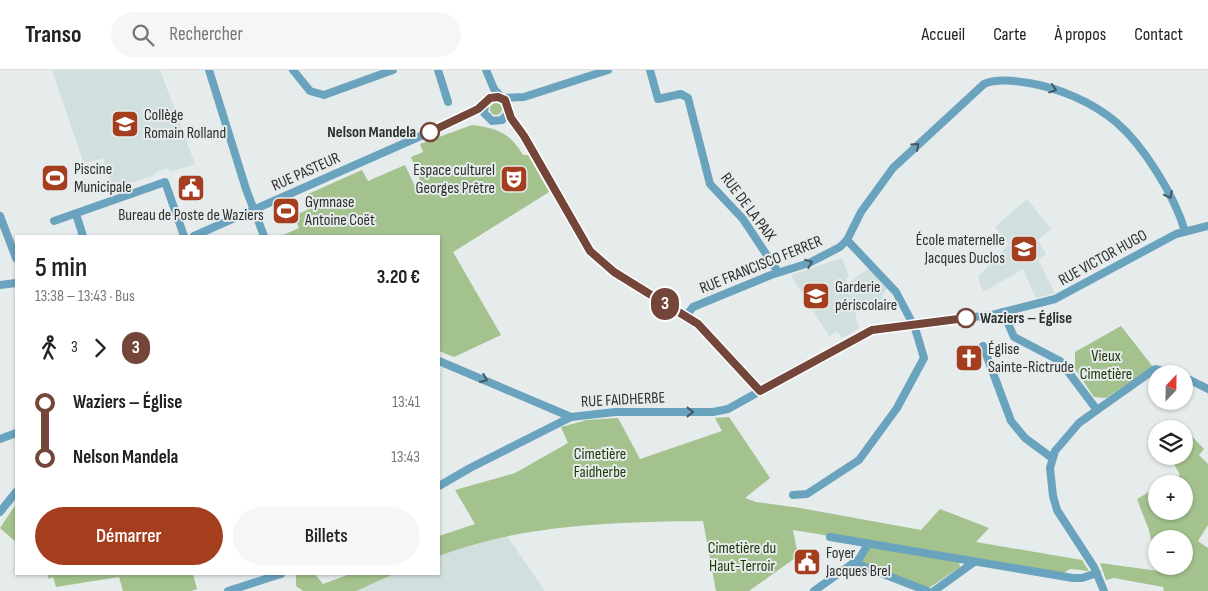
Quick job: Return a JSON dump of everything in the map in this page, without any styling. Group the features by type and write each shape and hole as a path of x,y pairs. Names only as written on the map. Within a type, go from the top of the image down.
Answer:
{"street":[{"path":"209,70 254,211 264,235"},
{"path":"293,70 310,91 324,95 392,70"},
{"path":"438,70 448,102"},
{"path":"486,70 489,86 484,112 488,118 499,122 524,97"},
{"path":"486,70 494,88 502,98 590,251 614,272 702,327 760,391"},
{"path":"486,102 493,97 524,97 608,70"},
{"name":"RUE DE LA PAIX","path":"650,70 658,99 681,94 688,98 710,184 743,219 778,272"},
{"name":"RUE FRANCISCO FERRER","path":"686,316 692,307 778,272 792,270 837,250 847,240 861,212 893,168 984,84 994,80 1025,82 1060,91 1082,101 1115,121 1131,138 1158,175 1185,231"},
{"name":"RUE PASTEUR","path":"196,235 457,120 486,102"},
{"name":"RUE PASTEUR","path":"457,120 476,115 488,118"},
{"path":"54,221 166,182 184,235"},
{"path":"76,214 83,235"},
{"path":"0,216 15,255"},
{"name":"RUE VICTOR HUGO","path":"913,324 1003,312 1065,296 1133,256 1185,231 1208,226"},
{"path":"793,495 807,494 860,460 897,408 925,355 913,324 893,288 847,240"},
{"path":"0,285 15,283"},
{"path":"1003,312 1014,338 1060,361 1097,410"},
{"name":"RUE FAIDHERBE","path":"440,485 470,468 571,417 615,412 718,412 739,405 760,391 866,332 913,324"},
{"path":"982,346 1011,421 1025,438 1052,458"},
{"path":"440,361 571,417"},
{"path":"1104,591 1097,573 1056,506 1050,468 1052,458 1076,426 1148,374"},
{"path":"1193,382 1208,389"},
{"path":"0,439 15,433"},
{"path":"0,512 15,493"},
{"path":"830,537 1073,578 1082,578 1097,573"},
{"path":"814,591 863,556 868,544"},
{"path":"855,562 927,591"},
{"path":"934,591 974,562"},
{"path":"228,591 278,575"}],"shaded area":[{"name":"Collège Romain Rolland","path":"52,70 160,70 195,164 171,172 169,169 165,169 153,174 153,176 113,189 103,158 84,164"},
{"name":"École maternelle Jacques Duclos","path":"1027,199 1051,229 1038,240 1046,254 1038,260 1055,293 1036,298 1023,269 983,292 978,277 1009,244 995,227"},
{"path":"842,258 849,277 846,278 848,283 871,267 888,287 882,296 887,302 855,312 859,328 842,338 837,331 829,336 791,275"},
{"path":"507,536 545,591 356,591 392,575 440,575 440,556 465,546"}],"green space":[{"path":"496,103 502,109 496,115 490,109"},
{"path":"472,125 496,130 513,141 523,155 528,155 549,192 453,252 501,335 454,357 440,351 440,235 283,235 299,228 294,216 313,207 308,194 362,170 368,181 405,165 417,191 423,188 411,157 423,152 420,144"},
{"name":"Vieux Cimetière","path":"1121,326 1151,365 1148,365 1148,370 1106,398 1094,397 1075,369 1075,352"},
{"path":"729,417 770,478 745,498 756,502 921,530 940,509 989,528 976,542 1082,560 1089,571 1070,569 1062,574 793,530 798,556 749,591 716,591 703,521 636,522 536,531 471,545 440,556 440,536 475,524 455,490 515,473 568,443 561,427 587,420 618,418 640,459 722,431 715,418"},
{"path":"1193,438 1204,449 1199,455 1208,464 1208,525 1198,541 1208,548 1208,591 1164,591 1163,587 1114,578 1106,580 1100,563 1148,570 1148,575 1193,575 1193,530 1149,530 1137,499 1148,493 1148,520 1193,520 1193,475 1180,475 1175,465 1193,465"},
{"path":"15,506 15,541 0,528"},
{"path":"870,547 959,562 960,567 929,588 860,562"},
{"path":"47,575 193,575 197,589 191,591 123,591 119,577 56,587 53,577 49,579"},
{"path":"296,575 316,575 323,584 347,575 392,575 356,591 303,591 296,586"}],"bus line":[{"name":"3","path":"430,132 481,108 490,98 495,96 505,100 511,118 524,136 590,251 614,272 702,327 760,391 872,330 906,324 966,318"}],"place":[{"name":"Collège Romain Rolland","path":"125,124"},
{"name":"Nelson Mandela","path":"430,132"},
{"name":"Piscine Municipale","path":"55,178"},
{"name":"Espace culturel Georges Prêtre","path":"514,179"},
{"name":"Bureau de Poste de Waziers","path":"191,188"},
{"name":"Gymnase Antoine Coët","path":"286,211"},
{"name":"École maternelle Jacques Duclos","path":"1024,249"},
{"name":"Garderie périscolaire","path":"816,296"},
{"name":"Waziers – Église","path":"966,318"},
{"name":"Église Sainte-Rictrude","path":"969,358"},
{"name":"Foyer Jacques Brel","path":"807,562"}],"park label":[{"name":"Cimetière Faidherbe","path":"600,463"},
{"name":"Cimetière du Haut-Terroir","path":"742,557"}]}
